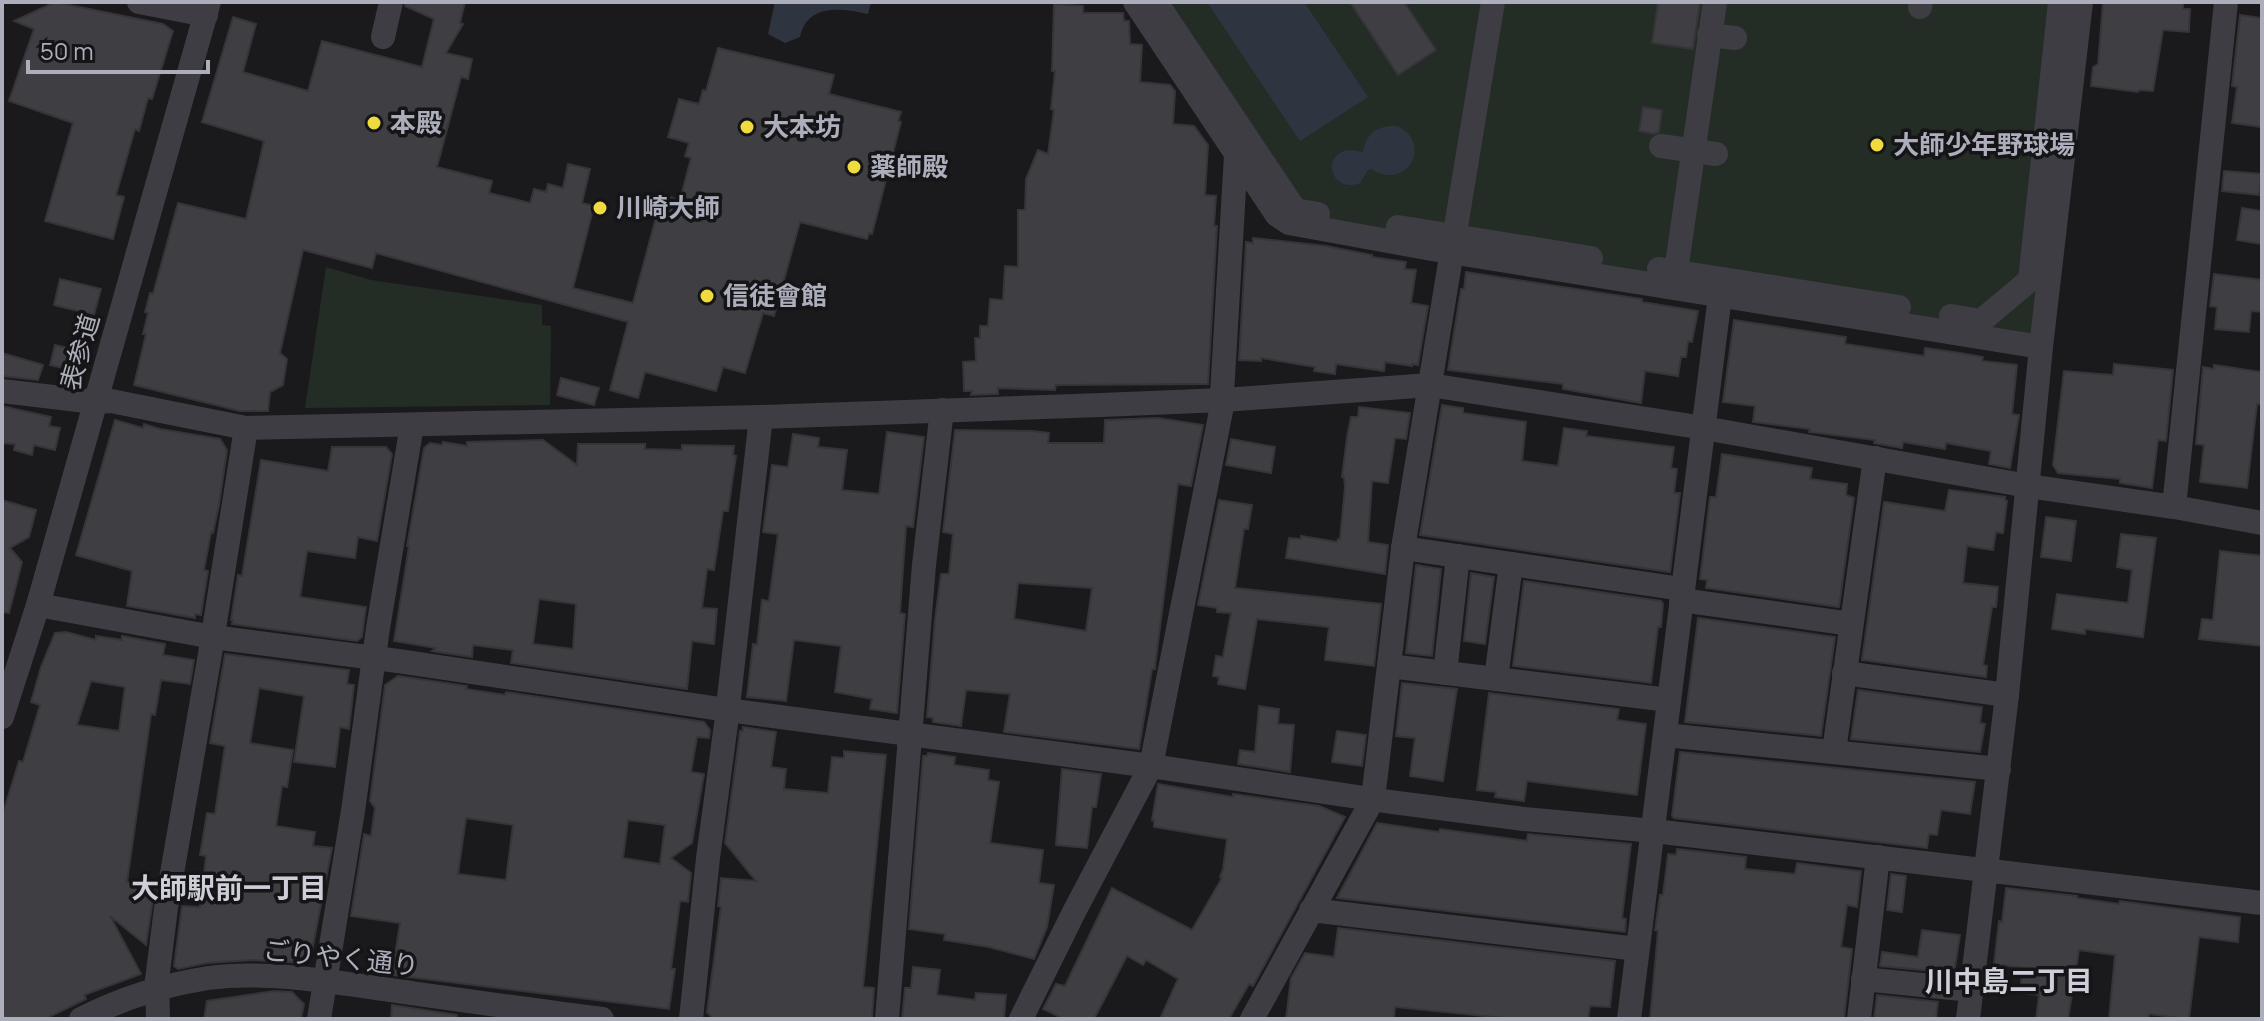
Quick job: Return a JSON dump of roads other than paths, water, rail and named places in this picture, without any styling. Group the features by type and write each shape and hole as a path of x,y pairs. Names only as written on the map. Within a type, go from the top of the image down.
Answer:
{"street":[{"path":"139,2 207,9"},
{"path":"383,37 391,2"},
{"path":"1135,2 1277,215 1289,223 1676,271 1981,321 2030,280 2060,2"},
{"path":"1156,2 1295,210 1720,296 2041,347"},
{"path":"1252,1019 1373,799 1403,548 1493,2"},
{"path":"1676,271 1705,153 1709,35 1715,2"},
{"path":"1968,1019 1999,769 2041,347 2081,2"},
{"path":"2174,507 2226,2"},
{"name":"表参道","path":"2,717 38,605 207,9"},
{"path":"1709,35 1735,38"},
{"path":"1661,146 1705,153"},
{"path":"1021,1019 1151,766 1223,400 1236,155"},
{"path":"1629,1019 1720,296"},
{"path":"2,391 95,402 111,401 246,428 761,417 1223,400 1430,385 1704,428 2028,486 2262,523"},
{"path":"887,1019 924,565 942,410"},
{"path":"691,1019 761,417"},
{"path":"319,1019 412,425"},
{"path":"158,1019 157,980 166,908 246,428"},
{"path":"1834,751 1875,458"},
{"path":"1403,548 1851,624"},
{"path":"1445,673 1458,556"},
{"path":"1496,679 1511,564"},
{"path":"38,605 213,637 1373,799 2262,903"},
{"path":"1389,666 1669,700"},
{"path":"1844,673 2007,695"},
{"path":"1665,735 1999,769"},
{"path":"1859,1019 1878,857"},
{"path":"1311,910 1637,949"},
{"name":"ごりやく通り","path":"81,1019 120,1001 158,989 207,978 241,975 325,980 602,1019"},
{"path":"1863,979 1971,990"}],"place":[{"name":"本殿","path":"374,123"},
{"name":"大本坊","path":"747,127"},
{"name":"大師少年野球場","path":"1877,145"},
{"name":"薬師殿","path":"854,167"},
{"name":"川崎大師","path":"600,208"},
{"name":"信徒會館","path":"707,296"}],"district":[{"name":"大師駅前一丁目","path":"229,888"},
{"name":"川中島二丁目","path":"2009,981"}]}
